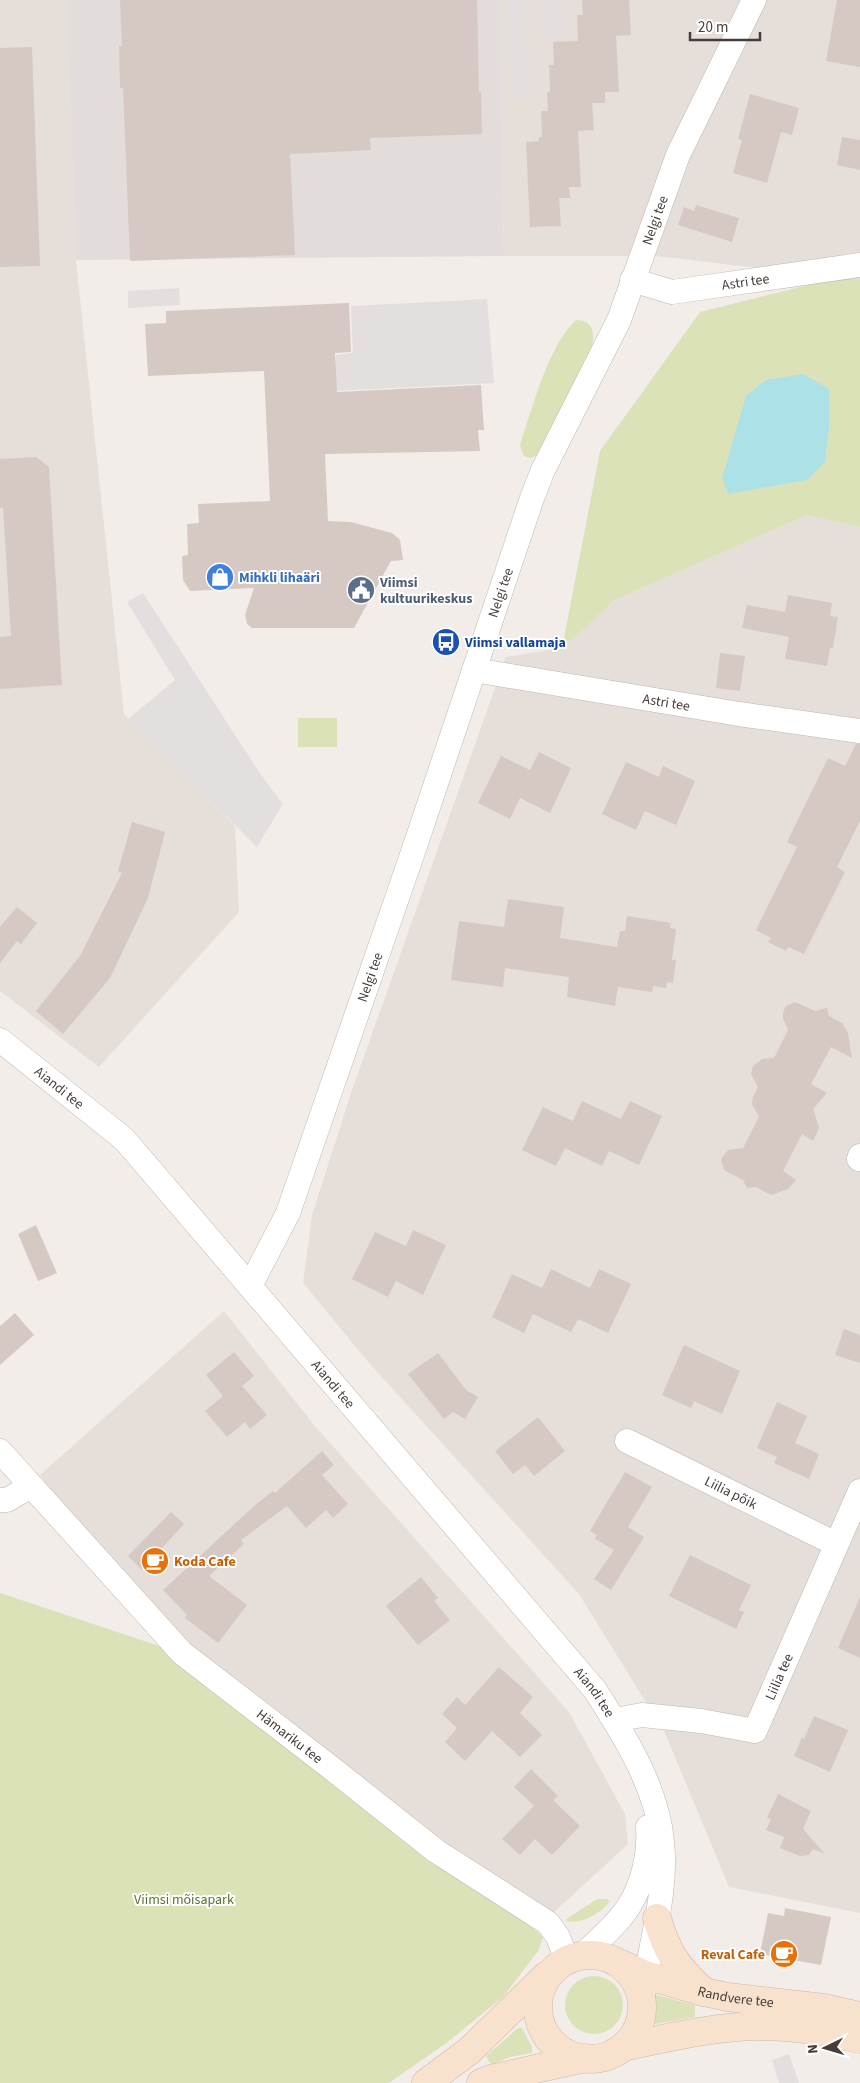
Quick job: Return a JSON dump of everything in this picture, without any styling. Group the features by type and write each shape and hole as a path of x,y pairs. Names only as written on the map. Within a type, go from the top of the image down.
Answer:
{"street":[{"name":"Nelgi tee","path":"250,1286 288,1213 532,498 543,470 619,320 678,155 754,0"},
{"name":"Astri tee","path":"632,280 672,292 860,266"},
{"name":"Astri tee","path":"474,670 739,714 860,731"},
{"name":"Aiandi tee","path":"0,1040 124,1139 595,1690 615,1720 634,1757 658,1815 663,1842 657,1918 645,1975 642,2003"},
{"name":"Liilia põik","path":"627,1441 836,1544"},
{"name":"Hämariku tee","path":"0,1451 182,1653 439,1854 548,1923 558,1937 568,1962"},
{"path":"0,1500 7,1500 31,1486"},
{"name":"Liilia tee","path":"615,1720 642,1715 701,1721 755,1731 860,1491"},
{"name":"Aiandi tee","path":"568,1962 629,1907 639,1885 646,1858 648,1831 645,1794 634,1757"},
{"path":"657,1918 663,1941 671,1956 686,1976 704,1992"},
{"path":"426,2083 469,2051 568,1962 594,1955 616,1961 634,1979 642,2003 638,2027 632,2038 612,2054 491,2078 481,2083"},
{"name":"Randvere tee","path":"616,1961 645,1975 704,1992 728,1997 824,2008 860,2016"},
{"path":"568,1962 542,1986 538,2004 541,2023 550,2040 560,2049 572,2055 585,2058"},
{"name":"Randvere tee","path":"623,2046 710,2031 756,2026 790,2027 830,2032 860,2039"}],"shaded area":[{"path":"0,0 66,0 76,260 124,714 235,826 239,912 99,1067 0,991"},
{"path":"66,0 500,0 504,256 76,260"},
{"path":"500,0 860,0 860,280 656,256 504,256"},
{"path":"508,0 523,0 527,98 512,99"},
{"path":"544,0 562,0 564,38 546,38"},
{"path":"179,288 180,305 128,308 128,291"},
{"path":"487,299 494,383 333,391 336,355 353,353 351,306"},
{"path":"807,515 860,527 860,1913 729,1887 665,1733 579,1594 369,1363 303,1283 312,1215 351,1093 506,657 562,648 615,600"},
{"path":"143,593 261,775 283,804 257,847 128,719 175,680 127,602"},
{"path":"224,1311 314,1425 569,1712 625,1814 628,1844 552,1914 436,1851 182,1653 87,1546 40,1475"},
{"path":"789,2054 799,2083 779,2083 772,2060"}],"green space":[{"path":"840,277 860,280 860,527 807,515 615,600 562,648 600,451 700,312"},
{"path":"576,320 587,323 592,329 592,350 536,456 530,458 524,456 520,446 543,375 558,344"},
{"path":"298,718 337,718 337,747 298,747"},
{"name":"Viimsi mõisapark","path":"0,1593 162,1647 512,1911 543,1937 538,1951 503,1997 445,2044 389,2083 0,2083"},
{"path":"597,1899 607,1899 610,1901 596,1914 583,1920 565,1920"},
{"path":"594,1976 610,1981 618,1989 623,2005 618,2021 610,2029 594,2034 578,2029 570,2021 565,2005 570,1989 578,1981"},
{"path":"656,1995 695,2005 695,2017 655,2024 653,2022 654,1997"},
{"path":"518,2028 522,2028 532,2047 532,2053 510,2057 491,2065 486,2056"}],"water":[{"path":"803,374 829,389 829,429 825,462 807,480 728,494 722,478 746,396 766,380"}],"building":[{"path":"120,0 477,0 482,134 370,138 371,150 290,154 295,255 130,261 123,88 120,88 119,46 122,46"},
{"path":"582,0 629,0 631,35 616,36 619,92 605,92 605,103 592,103 594,130 578,131 581,187 569,187 570,198 559,198 561,226 530,227 526,142 539,141 539,137 542,137 541,111 548,111 547,92 550,92 549,65 554,65 553,42 578,41 577,15 583,15"},
{"path":"837,0 860,0 860,67 826,61"},
{"path":"32,47 40,266 0,267 0,48"},
{"path":"750,94 799,108 792,135 781,132 767,183 733,173 742,140 738,139"},
{"path":"842,137 860,140 860,170 837,165"},
{"path":"696,205 739,218 732,242 678,225 684,207 694,211"},
{"path":"349,303 351,352 335,353 337,392 481,385 484,430 478,430 480,451 325,454 328,521 351,522 392,533 400,540 403,560 391,561 354,628 252,628 247,624 245,615 254,588 190,591 183,580 182,556 188,555 187,524 199,523 198,504 270,501 264,371 148,376 145,324 166,323 166,311"},
{"path":"36,457 49,467 62,685 0,689 0,637 11,636 3,508 0,508 0,459"},
{"path":"788,595 832,603 830,616 838,617 833,648 830,648 827,666 785,659 789,637 742,628 747,605 785,612"},
{"path":"720,653 745,656 740,691 716,688"},
{"path":"856,744 860,744 860,821 837,867 845,872 804,954 788,947 786,951 768,942 771,938 756,930 797,847 787,842 828,758 845,766"},
{"path":"539,752 571,768 550,813 520,798 510,819 478,803 501,756 530,770"},
{"path":"626,762 659,777 663,766 695,781 676,825 645,811 636,830 602,814"},
{"path":"132,822 165,832 148,898 110,978 63,1034 36,1011 80,956 122,873 118,871"},
{"path":"508,899 564,907 560,938 617,947 620,931 625,931 627,916 671,923 670,928 676,929 672,960 676,960 673,983 667,982 666,988 653,986 652,992 618,987 615,1006 567,997 569,977 505,968 503,987 451,980 459,921 504,927"},
{"path":"17,907 37,923 21,944 17,941 0,963 0,927"},
{"path":"795,1002 815,1011 827,1008 829,1016 842,1023 848,1033 852,1058 831,1047 811,1084 827,1093 813,1109 819,1128 813,1141 802,1134 783,1171 796,1180 788,1189 771,1195 756,1187 747,1188 743,1180 724,1170 721,1159 728,1150 743,1148 759,1117 752,1104 758,1087 751,1074 753,1066 762,1059 774,1058 788,1030 783,1018 783,1012 786,1006"},
{"path":"582,1101 621,1119 630,1101 662,1116 639,1165 609,1151 602,1166 565,1148 556,1166 522,1150 543,1107 573,1121"},
{"path":"36,1225 57,1273 38,1281 18,1234"},
{"path":"413,1230 446,1245 423,1295 396,1281 388,1297 352,1279 375,1232 406,1246"},
{"path":"551,1269 590,1288 599,1269 631,1284 608,1333 578,1319 571,1332 533,1314 524,1333 492,1317 512,1274 542,1288"},
{"path":"15,1313 34,1335 0,1365 0,1326"},
{"path":"844,1329 860,1335 860,1363 835,1355"},
{"path":"684,1345 740,1371 722,1414 694,1401 691,1408 662,1395"},
{"path":"234,1352 254,1376 242,1386 267,1415 250,1429 245,1422 227,1437 205,1411 223,1396 206,1375"},
{"path":"438,1353 466,1390 478,1397 465,1419 453,1412 444,1419 408,1374"},
{"path":"777,1402 807,1416 795,1443 819,1454 809,1479 774,1463 777,1457 757,1448"},
{"path":"538,1417 565,1451 534,1476 525,1465 513,1474 495,1451"},
{"path":"322,1451 334,1465 322,1475 348,1504 333,1518 326,1510 306,1528 287,1506 241,1540 244,1544 209,1576 247,1605 218,1643 185,1618 187,1615 163,1590 254,1506 273,1491 275,1493"},
{"path":"625,1472 652,1487 628,1527 644,1537 611,1590 594,1579 614,1550 595,1539 597,1535 590,1531"},
{"path":"171,1512 184,1524 142,1570 128,1556"},
{"path":"690,1555 751,1585 739,1610 744,1612 736,1629 669,1596"},
{"path":"421,1577 438,1598 434,1601 450,1620 418,1645 386,1606"},
{"path":"860,1597 860,1658 838,1648"},
{"path":"499,1667 533,1697 520,1713 542,1735 520,1757 492,1731 465,1761 445,1742 457,1728 442,1714 457,1697 465,1705"},
{"path":"814,1716 848,1730 830,1772 794,1756"},
{"path":"531,1769 558,1796 553,1800 580,1826 552,1855 535,1839 520,1855 502,1839 534,1806 514,1787"},
{"path":"778,1794 811,1811 803,1829 825,1854 813,1849 809,1855 800,1856 780,1848 784,1837 766,1830 771,1819 767,1818"},
{"path":"785,1908 831,1917 821,1965 760,1954 768,1913 784,1916"}],"place":[{"name":"Mihkli lihaäri","path":"220,577"},
{"name":"Viimsi kultuurikeskus","path":"361,590"},
{"name":"Viimsi vallamaja","path":"446,642"},
{"name":"Koda Cafe","path":"155,1561"},
{"name":"Reval Cafe","path":"784,1954"}]}
